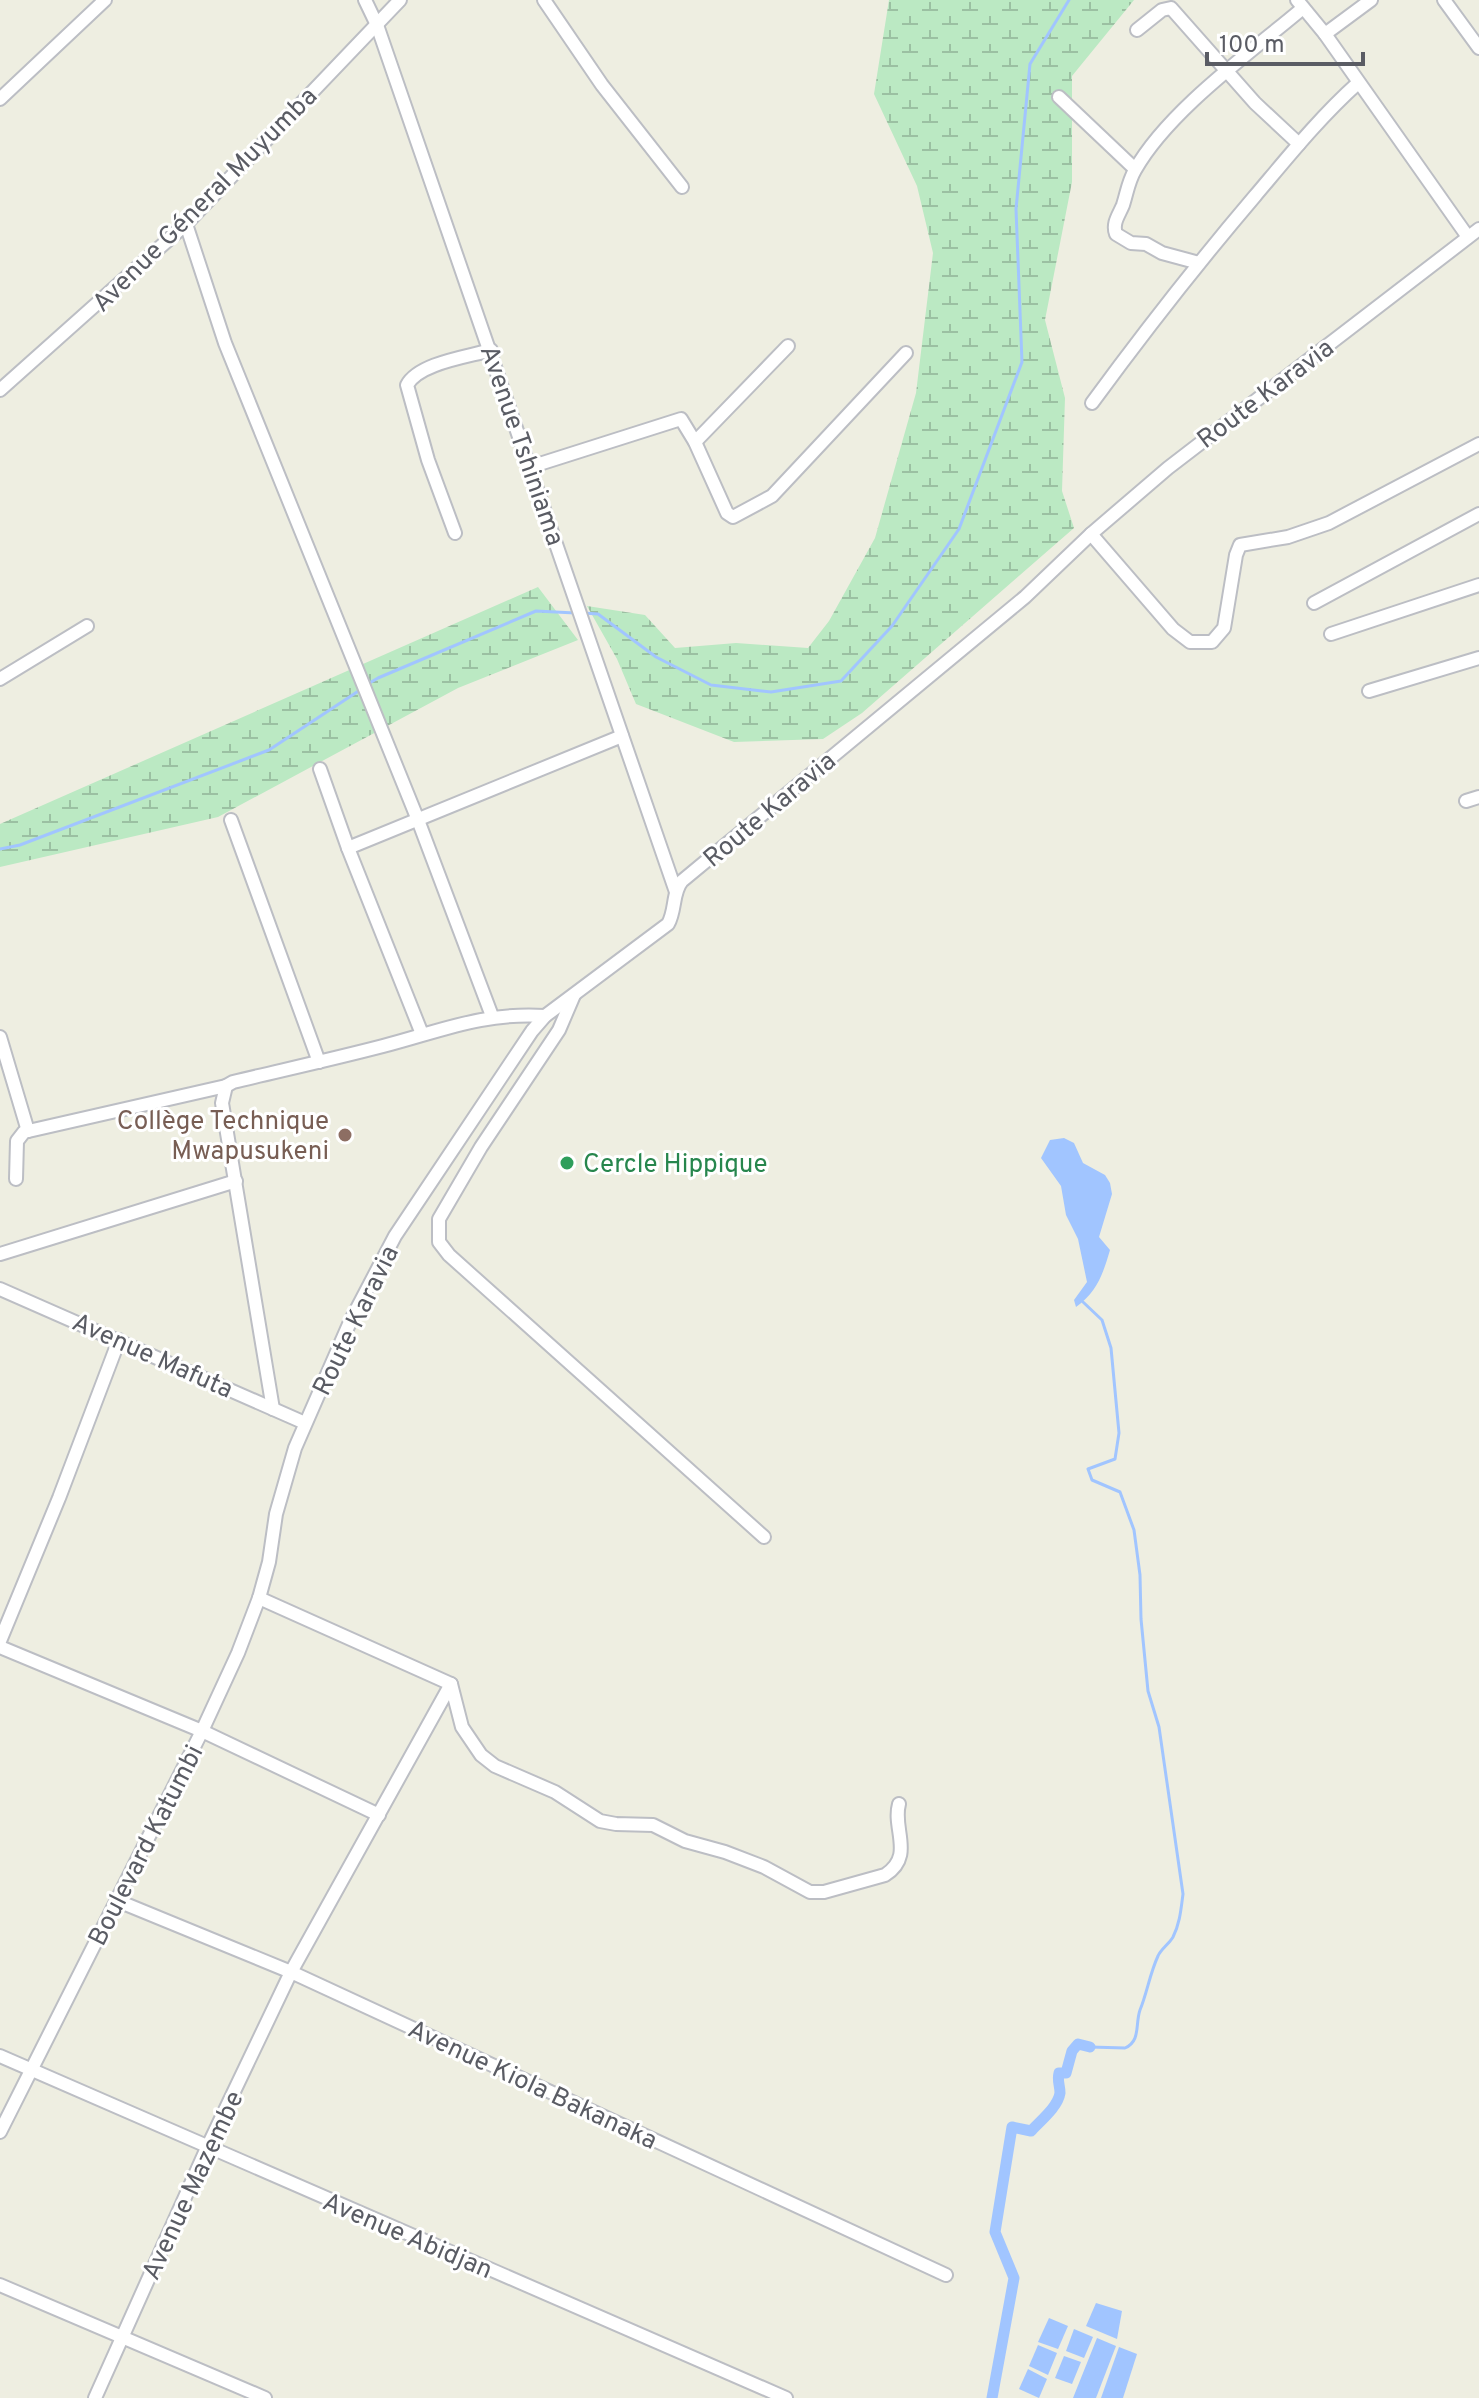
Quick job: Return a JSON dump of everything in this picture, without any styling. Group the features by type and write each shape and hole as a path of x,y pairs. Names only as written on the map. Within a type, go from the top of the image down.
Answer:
{"street":[{"path":"0,99 105,0"},
{"name":"Avenue Tshiniama","path":"365,0 377,25 491,350 676,892"},
{"name":"Avenue Géneral Muyumba","path":"0,390 186,224 400,0"},
{"path":"544,0 602,85 682,187"},
{"path":"1325,34 1371,0"},
{"path":"1444,0 1479,48"},
{"path":"1199,263 1162,253 1146,244 1131,243 1114,231 1127,188 1135,169 1197,96 1300,4 1474,233"},
{"path":"1137,30 1162,10 1171,8 1226,72 1285,134 1299,144"},
{"path":"1092,403 1199,263 1299,144 1358,83"},
{"path":"1059,97 1135,169"},
{"path":"186,224 225,343 418,820 492,1016"},
{"name":"Route Karavia","path":"271,1549 287,1472 350,1322 395,1236 523,1044 545,1016 668,924 675,910 680,883 692,872 1010,610 1168,468 1474,233"},
{"path":"695,442 788,346"},
{"path":"455,533 428,460 407,385 412,376 423,370 491,350"},
{"path":"530,467 679,419 683,420 695,442 727,513 735,516 772,496 906,353"},
{"path":"1091,534 1173,629 1190,642 1212,642 1224,628 1240,545 1288,537 1329,523 1479,444"},
{"path":"1314,603 1479,514"},
{"path":"1331,634 1479,585"},
{"path":"0,679 87,626"},
{"path":"1369,691 1479,658"},
{"path":"348,848 622,736"},
{"path":"320,769 422,1034"},
{"path":"1466,801 1479,797"},
{"path":"231,820 319,1062"},
{"path":"668,868 679,873 692,872"},
{"path":"574,995 559,1030 445,1206 438,1227 439,1242 449,1255 764,1537"},
{"path":"16,1179 17,1141 21,1134 28,1131 226,1086 492,1016 545,1016"},
{"path":"0,1037 28,1131"},
{"path":"226,1086 222,1103 273,1409"},
{"path":"0,1254 236,1181"},
{"name":"Avenue Mafuta","path":"0,1289 305,1423"},
{"path":"119,1340 0,1644 202,1731 379,1815"},
{"name":"Boulevard Katumbi","path":"0,2132 202,1731 259,1598 271,1549"},
{"path":"259,1598 451,1684 459,1720 466,1735 481,1755 495,1766 555,1792 607,1824 653,1825 685,1841 764,1867 810,1892 824,1892 890,1872 902,1849 897,1816 899,1804"},
{"name":"Avenue Mazembe","path":"95,2398 207,2148 291,1972 451,1684"},
{"name":"Avenue Kiola Bakanaka","path":"118,1901 291,1972 946,2275"},
{"name":"Avenue Abidjan","path":"0,2056 786,2398"},
{"path":"0,2285 265,2398"}],"green space":[{"path":"889,0 1134,0 1072,76 1072,182 1045,320 1065,398 1062,491 1074,528 862,713 823,739 734,742 636,704 617,659 587,606 645,615 675,648 736,643 808,648 829,621 875,538 916,393 933,253 917,186 874,94"},
{"path":"538,587 578,640 458,688 218,817 0,867 0,824"}],"water":[{"path":"1064,1138 1074,1143 1083,1163 1105,1175 1112,1194 1099,1237 1110,1250 1094,1289 1076,1307 1074,1300 1087,1282 1078,1239 1066,1215 1061,1186 1041,1158 1050,1140"},
{"path":"1096,2303 1122,2311 1117,2339 1086,2326"},
{"path":"1049,2318 1068,2326 1058,2349 1038,2342"},
{"path":"1074,2329 1093,2337 1084,2358 1066,2351"},
{"path":"1097,2338 1116,2346 1096,2398 1073,2398"},
{"path":"1038,2345 1057,2353 1048,2375 1029,2366"},
{"path":"1119,2347 1137,2354 1123,2398 1101,2398"},
{"path":"1064,2356 1081,2362 1072,2384 1055,2378"},
{"path":"1028,2369 1047,2379 1039,2398 1019,2389"}],"waterway":[{"path":"583,613 598,614 656,657 711,685 771,692 841,681 892,626 959,529 1022,362 1016,209 1030,64 1069,0"},
{"path":"366,685 536,611 575,613"},
{"path":"0,849 20,845 269,750 360,690"},
{"path":"1083,1302 1102,1320 1111,1348 1119,1433 1115,1459 1088,1469 1092,1480 1120,1492 1134,1530 1148,1691 1159,1727 1183,1894 1177,1926 1155,1963 1133,2041 1125,2048 1090,2047"},
{"path":"992,2398 1014,2278 995,2232 1012,2127 1031,2131 1044,2118 1059,2098 1059,2073 1066,2073 1072,2051 1078,2044 1090,2047"}],"place":[{"name":"Collège Technique Mwapusukeni","path":"345,1135"},
{"name":"Cercle Hippique","path":"567,1163"}]}
